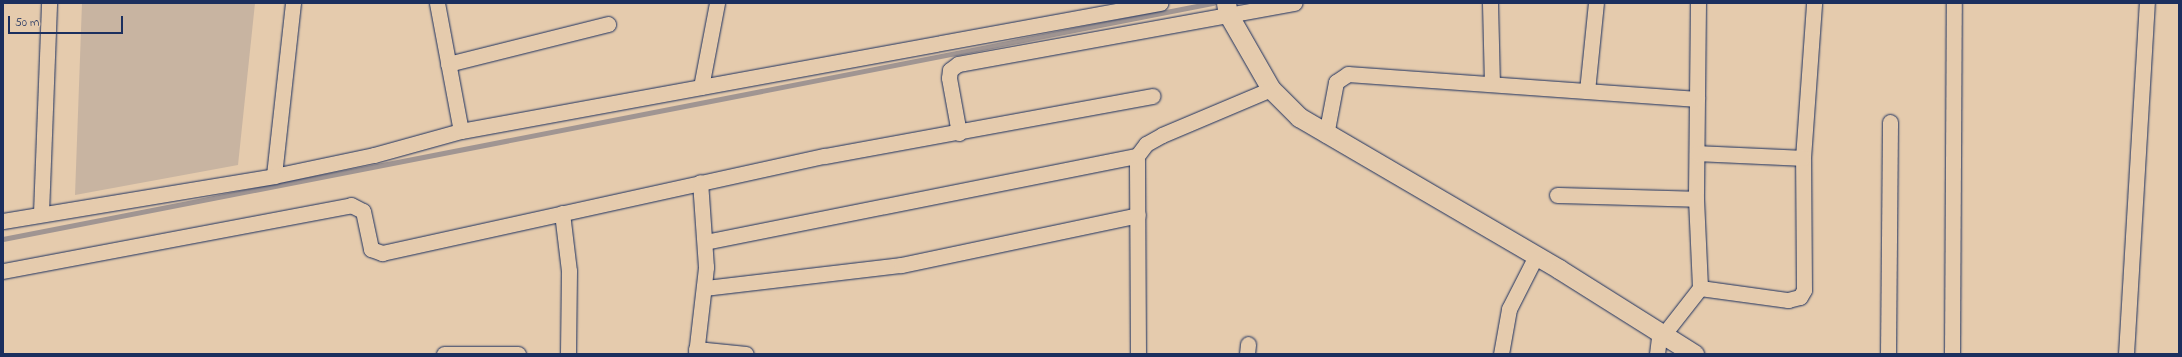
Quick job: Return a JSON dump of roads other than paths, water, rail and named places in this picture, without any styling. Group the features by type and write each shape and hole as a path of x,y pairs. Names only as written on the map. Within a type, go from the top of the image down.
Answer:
{"street":[{"path":"41,213 49,3"},
{"path":"274,176 293,3"},
{"path":"437,3 461,131"},
{"path":"701,88 717,3"},
{"path":"3,221 41,213 274,176 374,155 461,131 1160,3"},
{"path":"959,133 949,78 950,70 958,64 1227,8 1295,3"},
{"path":"1490,3 1492,84"},
{"path":"1587,91 1596,3"},
{"path":"1657,354 1662,332 1700,288 1696,199 1698,3"},
{"path":"1700,288 1788,300 1800,297 1804,290 1803,158 1814,3"},
{"path":"1952,354 1954,3"},
{"path":"2126,354 2147,3"},
{"path":"1227,8 1271,89 1299,117 1326,135 1536,256 1662,332 1694,354"},
{"path":"448,64 608,24"},
{"path":"1326,135 1336,82 1348,74 1697,99"},
{"path":"1138,354 1137,156 1146,144 1162,135 1271,89"},
{"path":"3,272 351,205 362,211 371,249 382,253 700,182 1153,96"},
{"path":"1888,354 1890,122"},
{"path":"1697,153 1803,158"},
{"path":"705,242 1137,156"},
{"path":"700,182 705,242 705,288 696,352 746,354"},
{"path":"1557,195 1696,199"},
{"path":"562,213 569,271 568,354"},
{"path":"705,288 894,266 1138,215"},
{"path":"1501,354 1509,309 1536,256"},
{"path":"444,354 518,354"}],"waterway":[{"path":"3,239 1213,3"}]}
